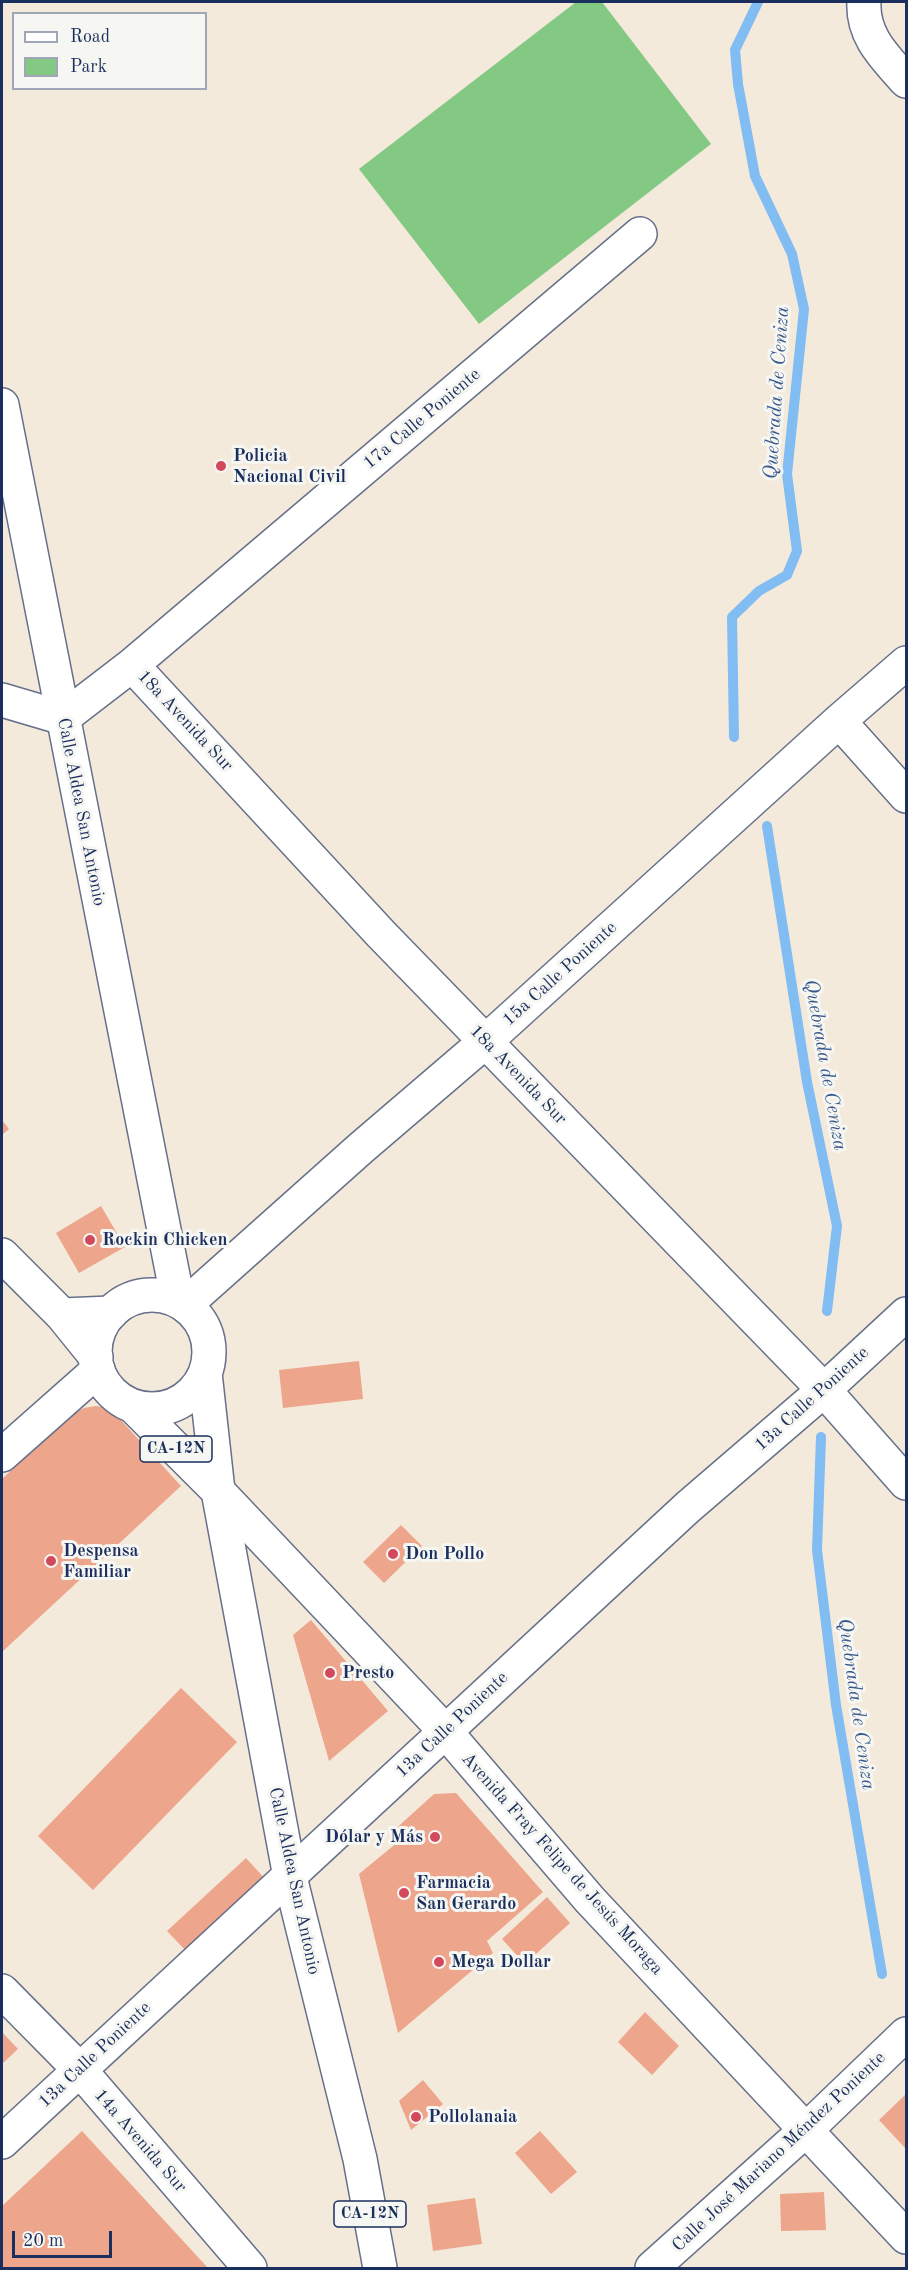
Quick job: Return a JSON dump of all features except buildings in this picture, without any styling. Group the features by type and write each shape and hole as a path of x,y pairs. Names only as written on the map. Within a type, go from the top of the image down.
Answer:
{"street":[{"path":"864,2 863,13 874,44 906,81"},
{"name":"17a Calle Poniente","path":"63,718 132,665 640,234"},
{"name":"Calle Aldea San Antonio","path":"2,405 161,1219 181,1303"},
{"name":"15a Calle Poniente","path":"181,1303 486,1041 906,663"},
{"name":"18a Avenida Sur","path":"132,665 381,934 824,1390 906,1483"},
{"path":"2,700 63,718"},
{"path":"839,721 906,796"},
{"name":"Calle Aldea San Antonio","path":"125,1305 161,1219"},
{"path":"2,1255 62,1315 97,1363 106,1386 118,1398 134,1407 150,1410 168,1407 184,1400 197,1388 205,1373 210,1354 207,1335 198,1318 181,1303 152,1295 125,1305 62,1315"},
{"path":"2,1455 97,1363 97,1341 102,1326 125,1305"},
{"name":"13a Calle Poniente","path":"2,2142 688,1507 824,1390 906,1314"},
{"name":"Calle Aldea San Antonio","path":"205,1373 218,1491 290,1877 360,2159 380,2268"},
{"name":"CA-12N","path":"134,1407 218,1491"},
{"name":"Avenida Fray Felipe de Jesús Moraga","path":"218,1491 445,1731 590,1900 906,2237"},
{"name":"14a Avenida Sur","path":"2,1991 79,2069 250,2268"},
{"name":"Calle José Mariano Méndez Poniente","path":"652,2268 807,2129 906,2034"}],"green space":[{"path":"576,2 602,2 711,144 479,324 359,169"}],"waterway":[{"name":"Quebrada de Ceniza","path":"734,737 732,617 759,591 787,575 797,551 787,474 804,309 792,254 755,176 738,84 735,50 758,2"},
{"name":"Quebrada de Ceniza","path":"767,826 807,1082 837,1226 827,1311"},
{"name":"Quebrada de Ceniza","path":"821,1437 817,1550 836,1705 882,1974"}],"place":[{"name":"Policia Nacional Civil","path":"221,466"},
{"name":"Rockin Chicken","path":"90,1240"},
{"name":"Don Pollo","path":"393,1554"},
{"name":"Despensa Familiar","path":"51,1561"},
{"name":"Presto","path":"330,1673"},
{"name":"Dólar y Más","path":"435,1837"},
{"name":"Farmacia San Gerardo","path":"404,1893"},
{"name":"Mega Dollar","path":"439,1962"},
{"name":"Pollolanaia","path":"416,2117"}]}
